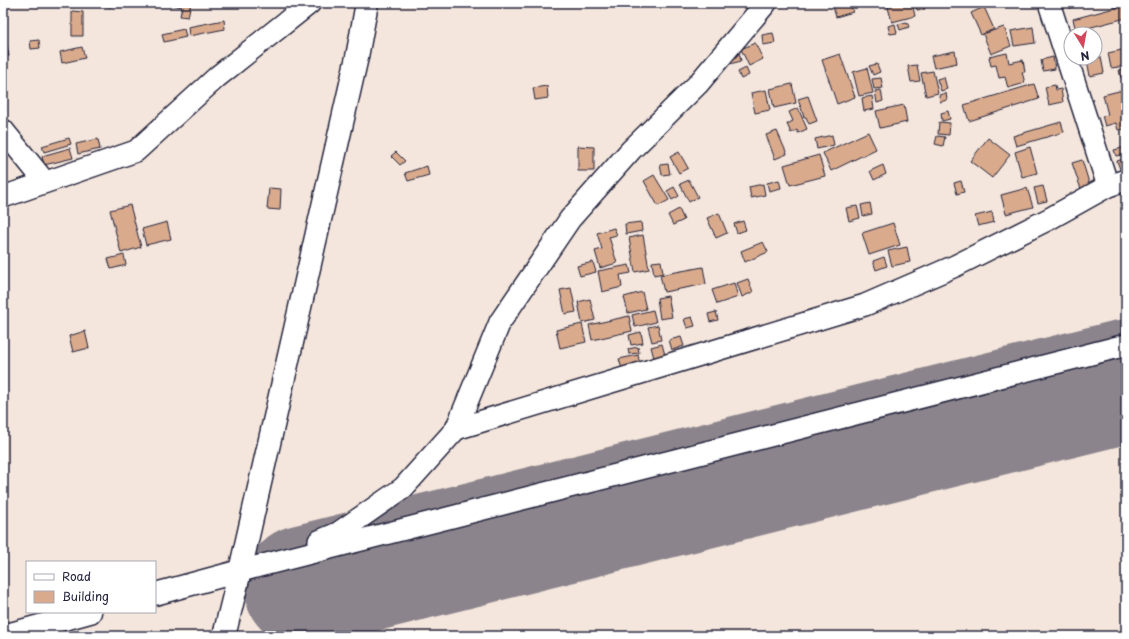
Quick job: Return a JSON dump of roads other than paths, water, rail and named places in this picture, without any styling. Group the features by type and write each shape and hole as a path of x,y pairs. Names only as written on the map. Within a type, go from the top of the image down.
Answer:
{"street":[{"path":"3,197 136,150 217,77 310,3"},
{"path":"224,636 352,81 367,3"},
{"path":"240,571 338,533 403,488 456,429 500,322 570,219 631,150 698,84 766,3"},
{"path":"456,429 866,305 955,266 1117,183 1049,3"},
{"path":"3,130 45,182"},
{"path":"156,594 1126,345"},
{"path":"3,636 86,613"}]}
